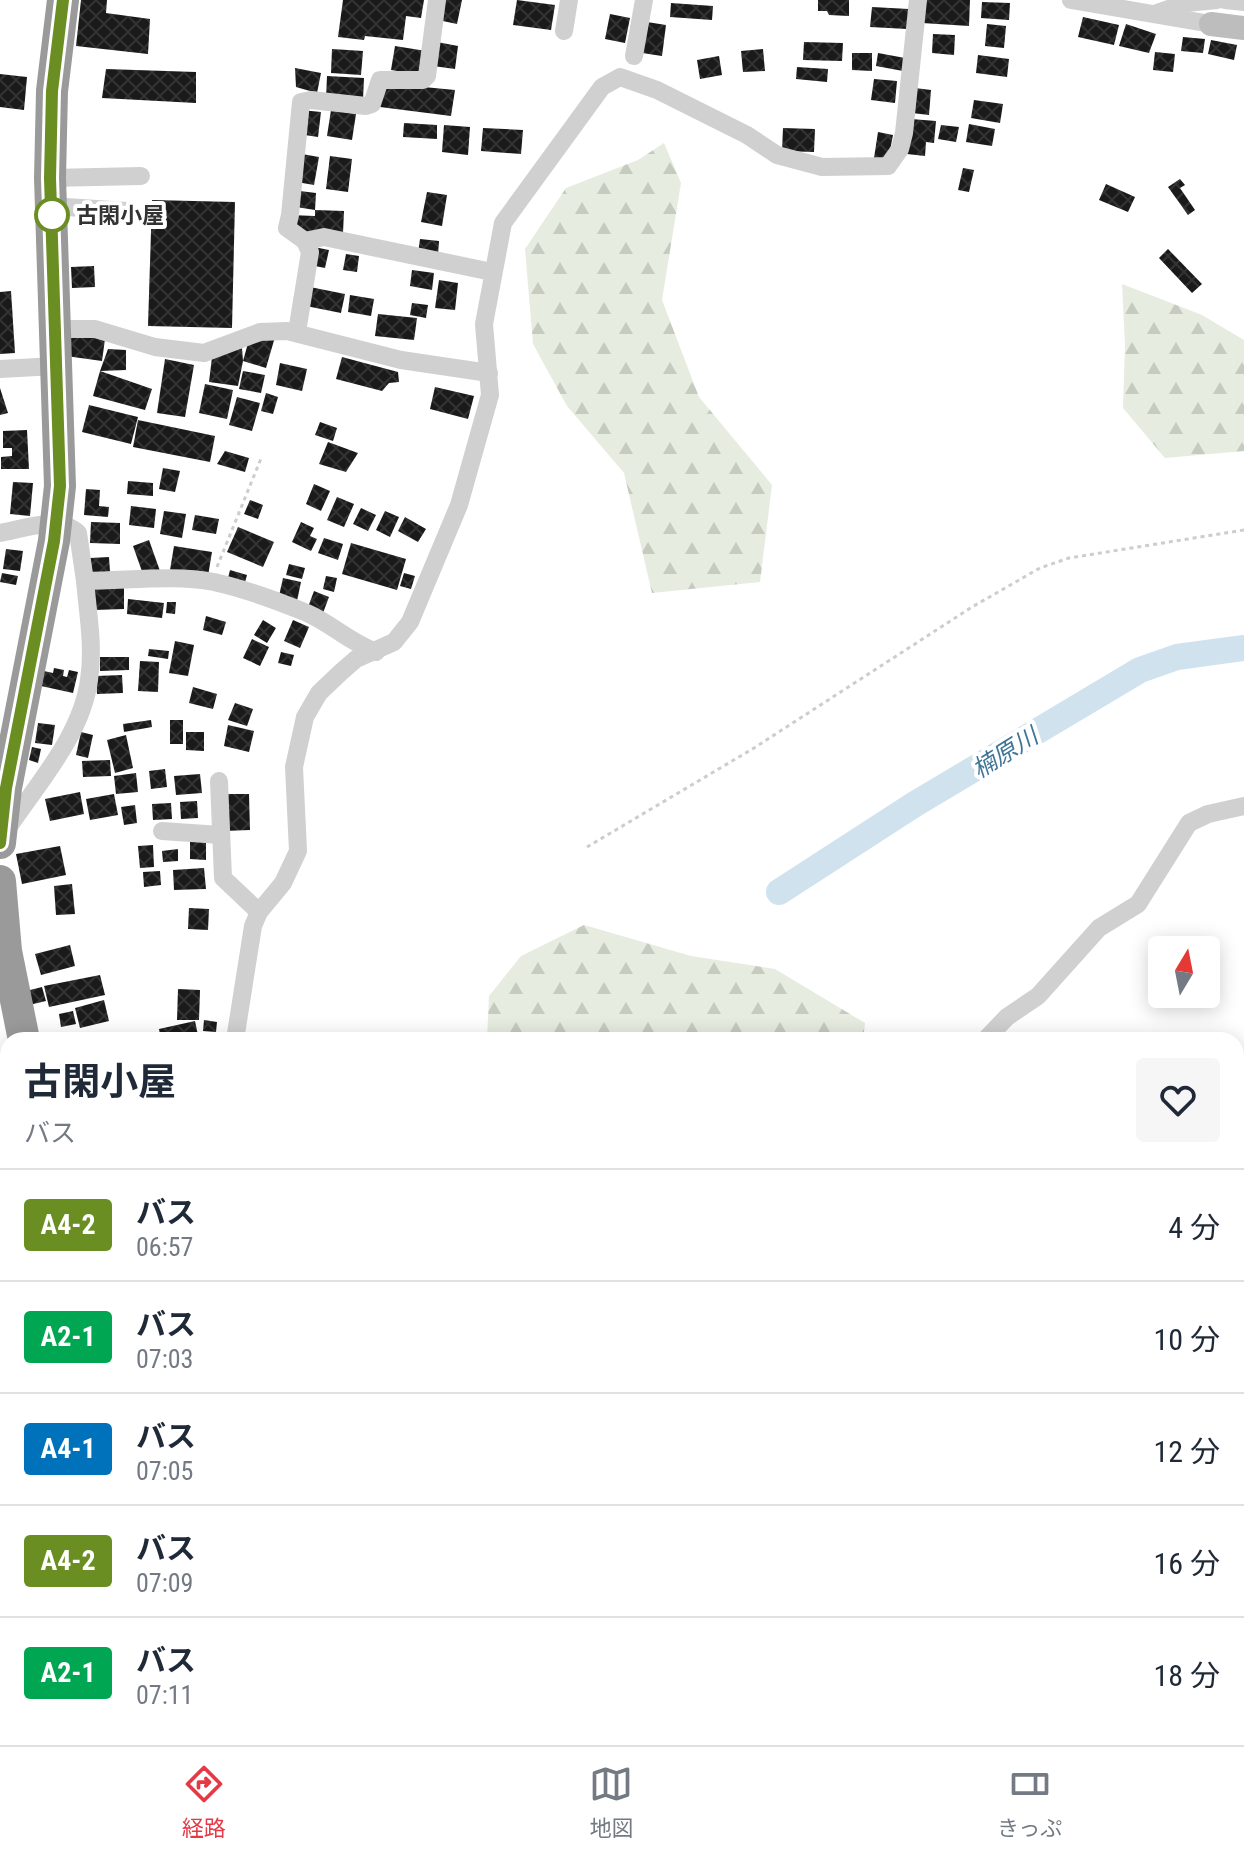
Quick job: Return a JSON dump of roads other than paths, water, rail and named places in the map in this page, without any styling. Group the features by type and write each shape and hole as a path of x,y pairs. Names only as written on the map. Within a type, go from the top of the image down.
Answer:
{"highway":[{"path":"1,835 56,524 60,471 51,192 52,91 63,0"},
{"path":"0,885 6,951 22,1032"}],"street":[{"path":"297,332 310,260 305,241 289,231 286,220 290,215 301,102 311,100 366,106 372,104 380,80 423,80 427,76 437,0"},
{"path":"564,31 569,0"},
{"path":"634,56 644,0"},
{"path":"236,1032 253,926 259,912 283,883 298,851 294,767 305,717 319,693 340,673 356,659 394,642 410,622 425,591 476,453 490,395 484,324 492,272 503,223 522,194 602,87 620,77 683,102 747,135 777,155 822,167 888,166 900,149 904,133 918,0"},
{"path":"1071,0 1117,4 1154,14 1214,12 1244,28"},
{"path":"1225,0 1244,2"},
{"path":"51,192 141,176"},
{"path":"51,192 127,211"},
{"path":"305,241 324,237 492,272"},
{"path":"55,329 95,329 155,347 204,353 260,332 297,332 401,360 489,373"},
{"path":"0,369 56,366"},
{"path":"0,533 56,524 68,526 78,533 91,648 89,681 82,711 65,743 1,835"},
{"path":"85,581 162,579 213,582 308,613 328,623 351,642 376,652"},
{"path":"219,781 223,878 259,912"},
{"path":"993,1032 1007,1017 1038,996 1099,928 1138,904 1189,823 1208,814 1244,806"},
{"path":"162,831 220,835"}],"waterway":[{"name":"楠原川","path":"779,892 915,804 1140,670 1177,657 1244,648"}],"place":[{"name":"古閑小屋","path":"52,215"}]}
